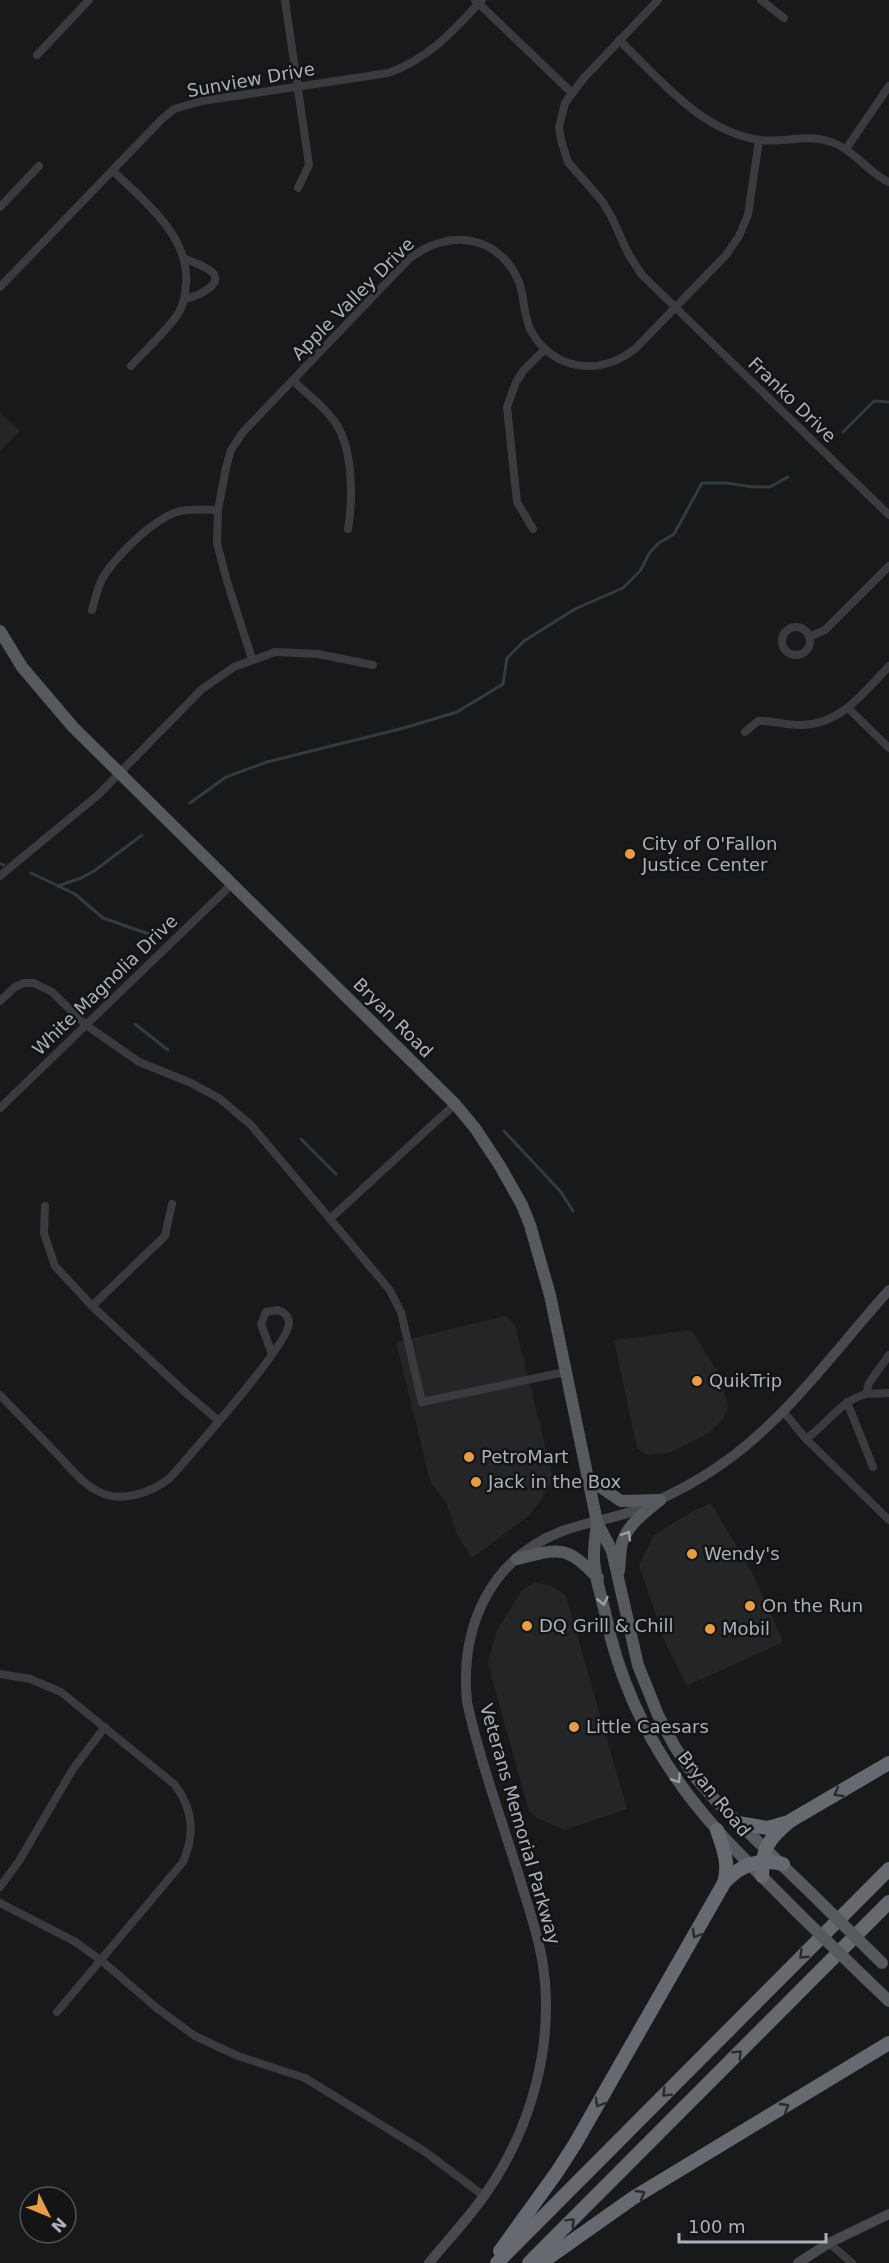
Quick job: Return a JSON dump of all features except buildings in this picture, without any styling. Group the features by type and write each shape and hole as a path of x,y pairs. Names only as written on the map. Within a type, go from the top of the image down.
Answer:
{"highway":[{"path":"724,1883 739,1869 759,1858 779,1831 790,1821 889,1764"},
{"path":"738,1823 768,1827 790,1821"},
{"path":"492,2263 575,2144 724,1883 727,1861 717,1830"},
{"path":"759,1858 783,1864"},
{"path":"759,1858 762,1876"},
{"path":"497,2263 889,1869"},
{"path":"529,2263 889,1902"},
{"path":"541,2263 633,2198 886,2046"}],"main road":[{"name":"Bryan Road","path":"0,631 22,667 51,704 455,1104 494,1156 522,1205 543,1266 597,1522 612,1551 638,1665 666,1732 695,1777 738,1823 759,1858"},
{"path":"587,1478 621,1500 660,1500"},
{"path":"618,1581 622,1542 642,1515 660,1500"},
{"name":"Bryan Road","path":"597,1522 594,1556 598,1578 613,1647 630,1697 664,1761 684,1790 717,1830 759,1858"},
{"path":"517,1559 560,1550 582,1561 598,1578"},
{"path":"783,1864 886,1966"},
{"path":"762,1876 889,2001"}],"street":[{"path":"37,55 90,0"},
{"path":"285,0 309,165 298,188"},
{"path":"479,1 572,93 658,0"},
{"path":"761,0 784,18"},
{"name":"Sunview Drive","path":"0,288 174,109 202,101 388,73 409,66 434,49 479,1"},
{"path":"619,40 696,113 730,133 759,140 779,141 808,138 829,141 861,159 877,175 889,182"},
{"path":"846,149 889,86"},
{"name":"Franko Drive","path":"572,93 565,103 560,127 561,140 568,162 593,190 611,216 635,266 889,515"},
{"name":"Apple Valley Drive","path":"252,659 217,543 218,510 231,450 243,432 409,259 429,244 457,239 481,244 493,250 507,262 520,284 527,322 545,349 563,361 574,365 597,367 606,365 626,357 636,348 726,255 739,236 748,215 759,140"},
{"path":"0,207 39,166"},
{"path":"113,171 158,214 174,238 187,270 185,299 179,313 130,366"},
{"path":"184,258 206,268 213,274 215,281 206,291 185,299"},
{"path":"533,529 517,502 507,407 516,382 524,370 545,349"},
{"path":"293,380 339,429 346,451 352,503 348,529"},
{"path":"92,610 100,583 110,568 139,537 161,519 176,512 191,509 218,510"},
{"path":"809,637 825,630 889,566"},
{"path":"0,876 54,833 120,774 202,689 234,667 275,652 318,654 373,665"},
{"path":"745,732 754,723 764,721 799,725 831,719 848,708 889,666"},
{"path":"848,708 889,748"},
{"name":"White Magnolia Drive","path":"0,1108 232,884"},
{"path":"0,1001 15,987 24,983 34,983 52,992 86,1025 139,1062 189,1082 219,1098 251,1125 389,1288 401,1312 422,1402 565,1372"},
{"path":"331,1218 455,1104"},
{"path":"92,1306 165,1236 172,1204"},
{"path":"45,1206 44,1233 55,1266 92,1306 219,1421"},
{"name":"Veterans Memorial Parkway","path":"429,2263 484,2196 512,2150 527,2113 540,2066 545,2024 545,1990 539,1945 471,1721 465,1684 467,1647 477,1613 494,1583 517,1559 551,1536 660,1500 729,1460 754,1440 783,1411 889,1290"},
{"path":"0,1395 87,1485 106,1495 127,1496 158,1487 170,1478 219,1421 272,1354 288,1331 289,1322 286,1316 278,1310 266,1312 261,1324 272,1354"},
{"path":"866,1394 869,1383 889,1355"},
{"path":"806,1438 820,1429 847,1402 866,1394 889,1393"},
{"path":"847,1402 873,1467"},
{"path":"783,1411 806,1438 889,1520"},
{"path":"0,1674 47,1684 61,1692 174,1784 186,1804 190,1818 189,1848 183,1862 57,2012"},
{"path":"0,1887 19,1861 63,1785 105,1727"},
{"path":"0,1903 74,1941 102,1960 158,2009 195,2036 238,2056 305,2078 424,2151 484,2196"},
{"path":"798,2263 829,2243 889,2214"},
{"path":"829,2243 852,2263"}],"shaded area":[{"path":"0,412 20,431 0,451"},
{"path":"506,1316 515,1325 553,1477 549,1488 530,1515 472,1558 457,1534 446,1503 430,1481 396,1342"},
{"path":"691,1330 720,1375 728,1408 723,1419 709,1433 669,1453 647,1455 637,1448 614,1340"},
{"path":"711,1503 753,1574 783,1642 687,1686 665,1642 639,1565 654,1535 691,1512"},
{"path":"535,1582 552,1586 566,1596 627,1809 565,1830 539,1819 529,1811 488,1664 496,1632 522,1590"}],"waterway":[{"path":"843,432 874,401 889,402"},
{"path":"190,803 226,777 267,762 404,728 457,712 503,684 507,658 524,641 575,609 623,588 640,571 650,552 674,534 702,483 770,487 788,477"},
{"path":"58,886 94,871 142,835"},
{"path":"0,864 4,865"},
{"path":"31,873 75,894 103,918 149,934"},
{"path":"135,1024 168,1050"},
{"path":"504,1131 561,1192 573,1211"},
{"path":"301,1139 336,1174"}],"place":[{"name":"City of O'Fallon Justice Center","path":"630,854"},
{"name":"QuikTrip","path":"697,1381"},
{"name":"PetroMart","path":"469,1457"},
{"name":"Jack in the Box","path":"476,1482"},
{"name":"Wendy's","path":"692,1554"},
{"name":"On the Run","path":"750,1606"},
{"name":"DQ Grill & Chill","path":"527,1626"},
{"name":"Mobil","path":"710,1629"},
{"name":"Little Caesars","path":"574,1727"}]}
